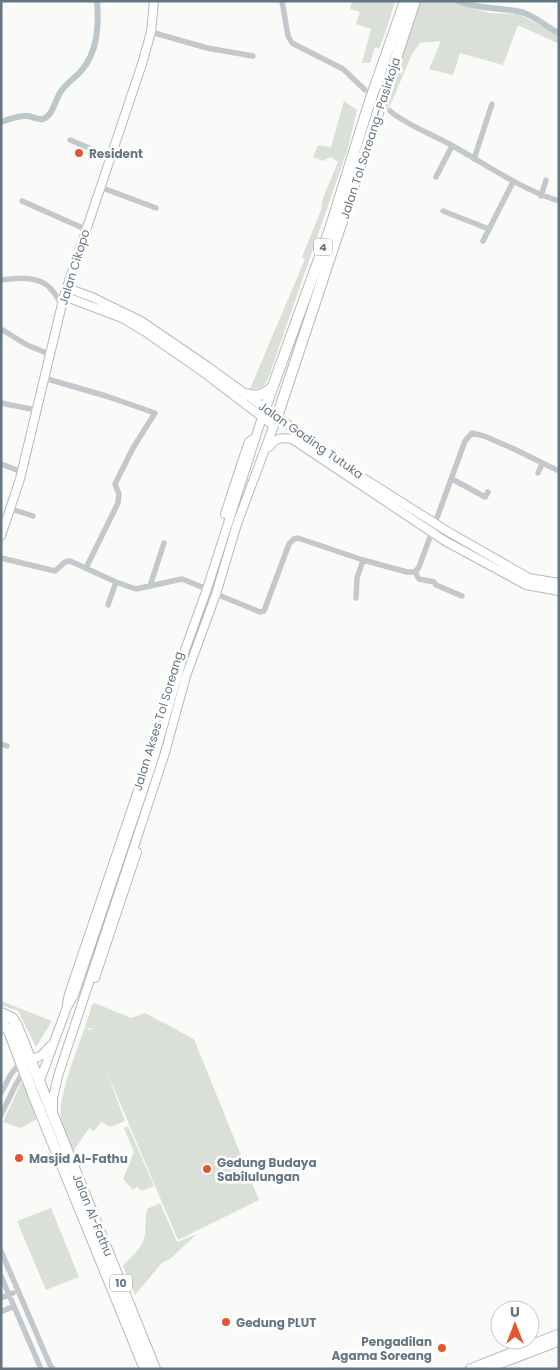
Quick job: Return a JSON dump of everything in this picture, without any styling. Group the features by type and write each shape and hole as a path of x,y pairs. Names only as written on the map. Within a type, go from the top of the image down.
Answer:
{"highway":[{"name":"Jalan Tol Soreang–Pasirkoja","path":"264,413 330,229 405,1"},
{"name":"Jalan Tol Soreang–Pasirkoja","path":"276,422 415,1"},
{"path":"246,394 252,396 261,395 272,388"},
{"name":"Jalan Al-Fathu","path":"1,1013 12,1018 27,1063 81,1200 139,1342 155,1369"},
{"name":"Jalan Al-Fathu","path":"1,1022 9,1031 27,1063"},
{"name":"Jalan Al-Fathu","path":"38,1089 54,1121 81,1200"},
{"name":"Jalan Al-Fathu","path":"139,1342 145,1369"}],"main road":[{"path":"470,1369 559,1334"},
{"path":"486,1369 559,1341"}],"street":[{"name":"Jalan Cikopo","path":"1,536 22,472 63,300 85,229 111,157 150,32 154,1"},
{"path":"282,1 288,36 292,43 343,69 364,89"},
{"path":"150,32 207,48 253,56"},
{"path":"474,159 492,104"},
{"path":"390,111 400,119 452,146 513,182 541,196 559,201"},
{"path":"70,140 111,157"},
{"path":"436,178 452,146"},
{"path":"541,196 546,180"},
{"path":"483,241 513,182"},
{"path":"100,187 156,208"},
{"path":"22,201 85,229"},
{"path":"443,211 489,229"},
{"path":"1,280 22,277 46,285 63,300"},
{"name":"Jalan Gading Tutuka","path":"67,288 92,297 141,321 246,394 264,413"},
{"name":"Jalan Gading Tutuka","path":"63,300 122,318 348,469 480,551 529,578 559,583"},
{"path":"1,329 27,345 50,354"},
{"path":"44,378 106,396 155,414 133,448 115,484 119,494 118,503 86,568"},
{"path":"1,403 36,410"},
{"name":"Jalan Akses Tol Soreang","path":"38,1089 67,1007 74,995 136,813 154,758 182,649 264,413"},
{"name":"Jalan Akses Tol Soreang","path":"54,1121 54,1098 58,1076 165,753 235,531 276,422"},
{"path":"415,572 419,567 436,524 465,441 472,433 484,436 542,464 558,469"},
{"name":"Jalan Gading Tutuka","path":"263,455 274,440 280,437 292,439 432,533 526,585 559,591"},
{"name":"Jalan Akses Tol Soreang","path":"67,1007 68,994 148,758 246,450 250,442 255,438"},
{"name":"Jalan Akses Tol Soreang","path":"80,1011 86,1002 115,920 170,752 186,684 221,596 238,538 263,469 263,455"},
{"path":"1,464 22,472"},
{"path":"538,474 542,464"},
{"path":"452,480 484,496 488,492"},
{"path":"11,510 33,516"},
{"path":"221,596 264,612 289,544 296,538 302,538 363,560 407,572 415,572"},
{"path":"150,586 164,543"},
{"path":"1,558 52,571 58,570 68,561 136,589 185,579 202,587"},
{"path":"356,598 357,578 363,560"},
{"path":"415,572 419,578 434,582 436,585 462,596"},
{"path":"108,605 116,582"},
{"path":"136,813 144,816"},
{"path":"1,1093 11,1074 42,1055 57,1036"},
{"path":"1,1116 27,1063"},
{"path":"38,1089 53,1083 58,1076"},
{"path":"1,1251 53,1369"},
{"path":"1,1276 41,1369"},
{"path":"1,1298 18,1291"},
{"path":"1,1312 14,1306"}],"shaded area":[{"path":"352,1 395,1 379,49 375,47 370,63 362,63 371,29 356,24 360,12 350,9"},
{"path":"421,1 452,2 490,13 519,14 559,36 559,44 518,25 503,65 460,53 453,75 429,69 441,41 420,43 412,54 390,106 388,105 395,75"},
{"path":"344,101 357,110 348,148 268,379 262,388 250,389 305,259 302,257 338,162 330,157 323,161 313,157 318,145 331,147"},
{"path":"1,1001 52,1021 36,1047 18,1011 1,1005"},
{"path":"95,1003 131,1018 145,1013 194,1039 259,1200 178,1240 106,1070 125,1121 110,1127 101,1122 94,1131 89,1128 73,1152 61,1118 62,1098 92,1005"},
{"path":"21,1083 24,1083 37,1119 21,1128 3,1122"},
{"path":"128,1126 154,1186 142,1191 137,1187 133,1190 123,1179 134,1152 124,1128"},
{"path":"160,1203 177,1242 197,1234 170,1259 163,1262 135,1295 123,1266 142,1243 145,1233 147,1209"},
{"path":"51,1208 79,1277 46,1290 17,1221"}],"waterway":[{"path":"1,122 21,116 43,119 50,114 62,90 87,64 91,55 96,38 97,1"},
{"path":"458,1 474,6 513,10 526,14 559,33"}],"tunnel":[{"path":"364,89 390,111"}],"place":[{"name":"Resident","path":"79,153"},
{"name":"Masjid Al-Fathu","path":"19,1158"},
{"name":"Gedung Budaya Sabilulungan","path":"207,1169"},
{"name":"Gedung PLUT","path":"226,1322"},
{"name":"Pengadilan Agama Soreang","path":"442,1348"}]}
